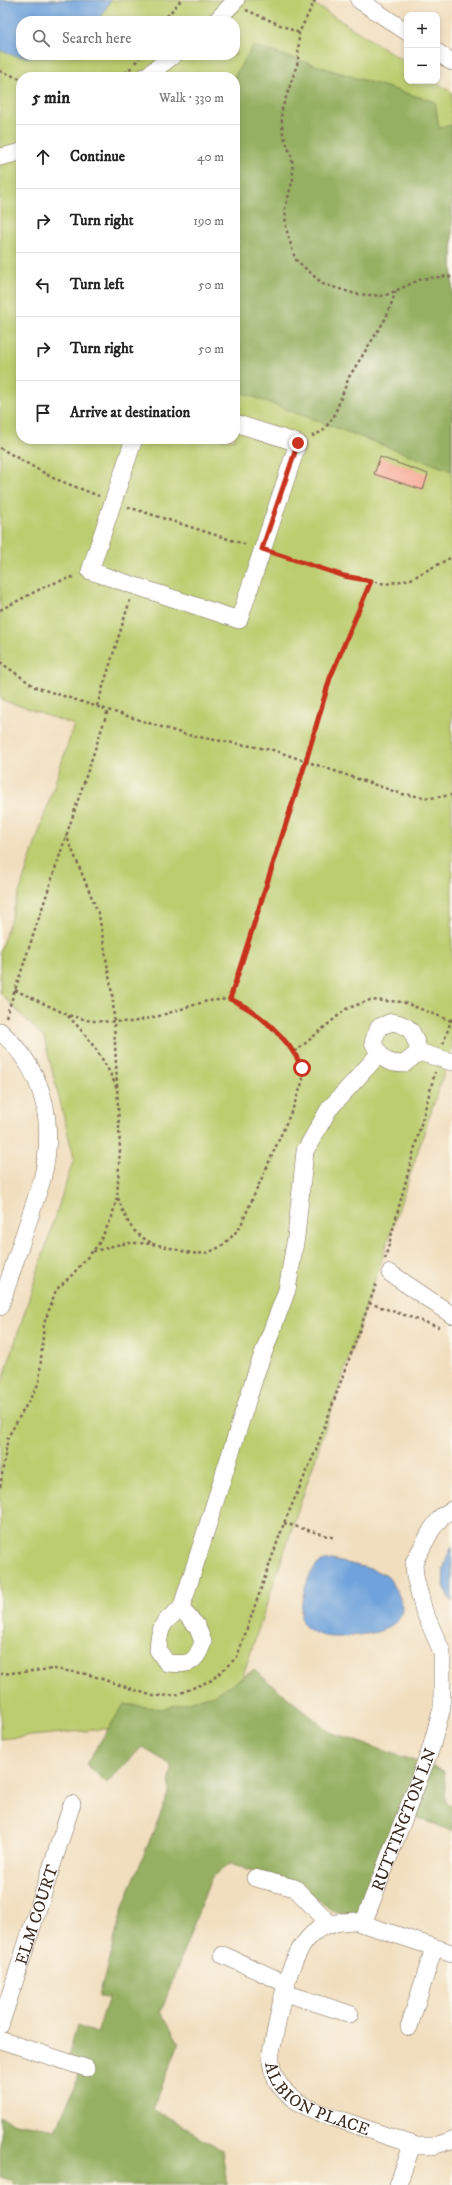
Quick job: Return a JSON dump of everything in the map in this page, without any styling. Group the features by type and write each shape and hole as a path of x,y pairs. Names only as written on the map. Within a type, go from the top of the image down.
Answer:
{"street":[{"path":"359,0 404,30"},
{"path":"221,16 236,1"},
{"path":"440,54 452,62"},
{"path":"152,72 167,60"},
{"path":"0,157 16,153"},
{"path":"132,444 90,571 239,620 298,443 240,425"},
{"path":"392,1022 405,1024 414,1034 419,1052 404,1064 392,1064 378,1054 373,1042 379,1027 392,1022"},
{"path":"0,1031 16,1047 31,1069 40,1089 46,1110 49,1134 47,1158 42,1180 0,1307"},
{"path":"419,1052 445,1060"},
{"path":"181,1609 250,1392 286,1290 296,1237 305,1151 329,1108 378,1054"},
{"path":"385,1270 449,1322"},
{"name":"RUTTINGTON LN","path":"358,1923 431,1748 442,1708 442,1652 445,1642 424,1611 415,1576 414,1562 432,1529 442,1516 452,1510"},
{"name":"ELM COURT","path":"0,2026 72,1804"},
{"path":"255,1878 295,1888 331,1925"},
{"path":"358,1923 447,1950 409,2027"},
{"name":"ALBION PLACE","path":"358,1923 331,1925 317,1930 303,1943 291,1970 286,1988 270,2064 278,2084 290,2096 308,2109 412,2145 432,2146 452,2140"},
{"path":"223,1955 286,1988 350,2014"},
{"path":"0,2040 86,2068"},
{"path":"398,2185 412,2145"}],"path":[{"path":"167,16 181,0"},
{"path":"315,0 299,33 298,62 281,112 283,134 292,158 293,179 285,208 286,228 295,259 323,284 356,294 384,296 421,278 448,276 452,278"},
{"path":"236,1 250,12 299,33"},
{"path":"126,72 138,60"},
{"path":"0,71 16,77"},
{"path":"298,443 323,431 334,416 350,377 386,318 396,290"},
{"path":"0,448 53,478 113,502 344,576 386,584 411,579 452,556"},
{"path":"0,610 48,585 90,571"},
{"path":"230,999 306,761 330,678 371,581"},
{"path":"97,706 135,586"},
{"path":"0,662 34,687 187,735 273,750 402,794 430,798 452,795"},
{"path":"0,1031 108,710"},
{"path":"0,1487 8,1437 39,1383 44,1324 56,1290 72,1275 98,1245 112,1217 117,1197 120,1149 113,1000 100,915 66,835"},
{"path":"15,990 68,1015 91,1022 132,1022 159,1016 207,1001 230,999 247,1007 260,1017 295,1052 302,1068 303,1080 293,1108 240,1226 228,1242 200,1255 154,1244 136,1242 91,1252"},
{"path":"68,1015 83,1031 100,1055 118,1091"},
{"path":"0,1674 54,1669 86,1674 153,1696 176,1695 212,1680 237,1657 284,1523 316,1450 369,1303 385,1270 445,1060 452,1018"},
{"path":"117,1197 131,1228 138,1237 154,1244"},
{"path":"369,1303 449,1322"},
{"path":"284,1523 335,1538"}],"green space":[{"path":"0,0 308,0 404,61 404,84 439,84 452,92 452,1049 229,1717 0,1739 0,1389 74,1158 44,1038 0,993 0,951 74,725 0,699"},
{"path":"253,46 435,102 439,128 452,125 452,471 240,392 240,72 237,72"},
{"path":"254,1670 330,1732 444,1771 446,1803 452,1805 452,1831 400,1811 360,1912 336,1913 294,1882 229,1864 211,1878 161,2012 179,2043 153,2108 222,2150 227,2185 14,2185 14,2182 0,2178 0,2117 15,2123 56,2130 79,2076 65,2066 77,2026 97,2033 109,1997 99,1996 124,1904 169,1793 171,1765 142,1747 107,1783 86,1764 124,1704 162,1709 214,1695"}],"water":[{"path":"0,0 111,0 101,16 16,16 16,55 0,50"},
{"path":"452,1547 452,1602 445,1589 443,1574 446,1560"},
{"path":"332,1560 379,1572 390,1580 400,1599 402,1607 401,1614 391,1626 384,1630 366,1634 330,1637 315,1633 303,1624 301,1612 309,1577 318,1564"}],"building":[{"path":"380,457 428,474 423,490 374,474"}],"route":[{"path":"298,443 262,549 344,576 371,581 330,678 306,761 230,999 247,1007 260,1017 295,1052 302,1068"}]}
